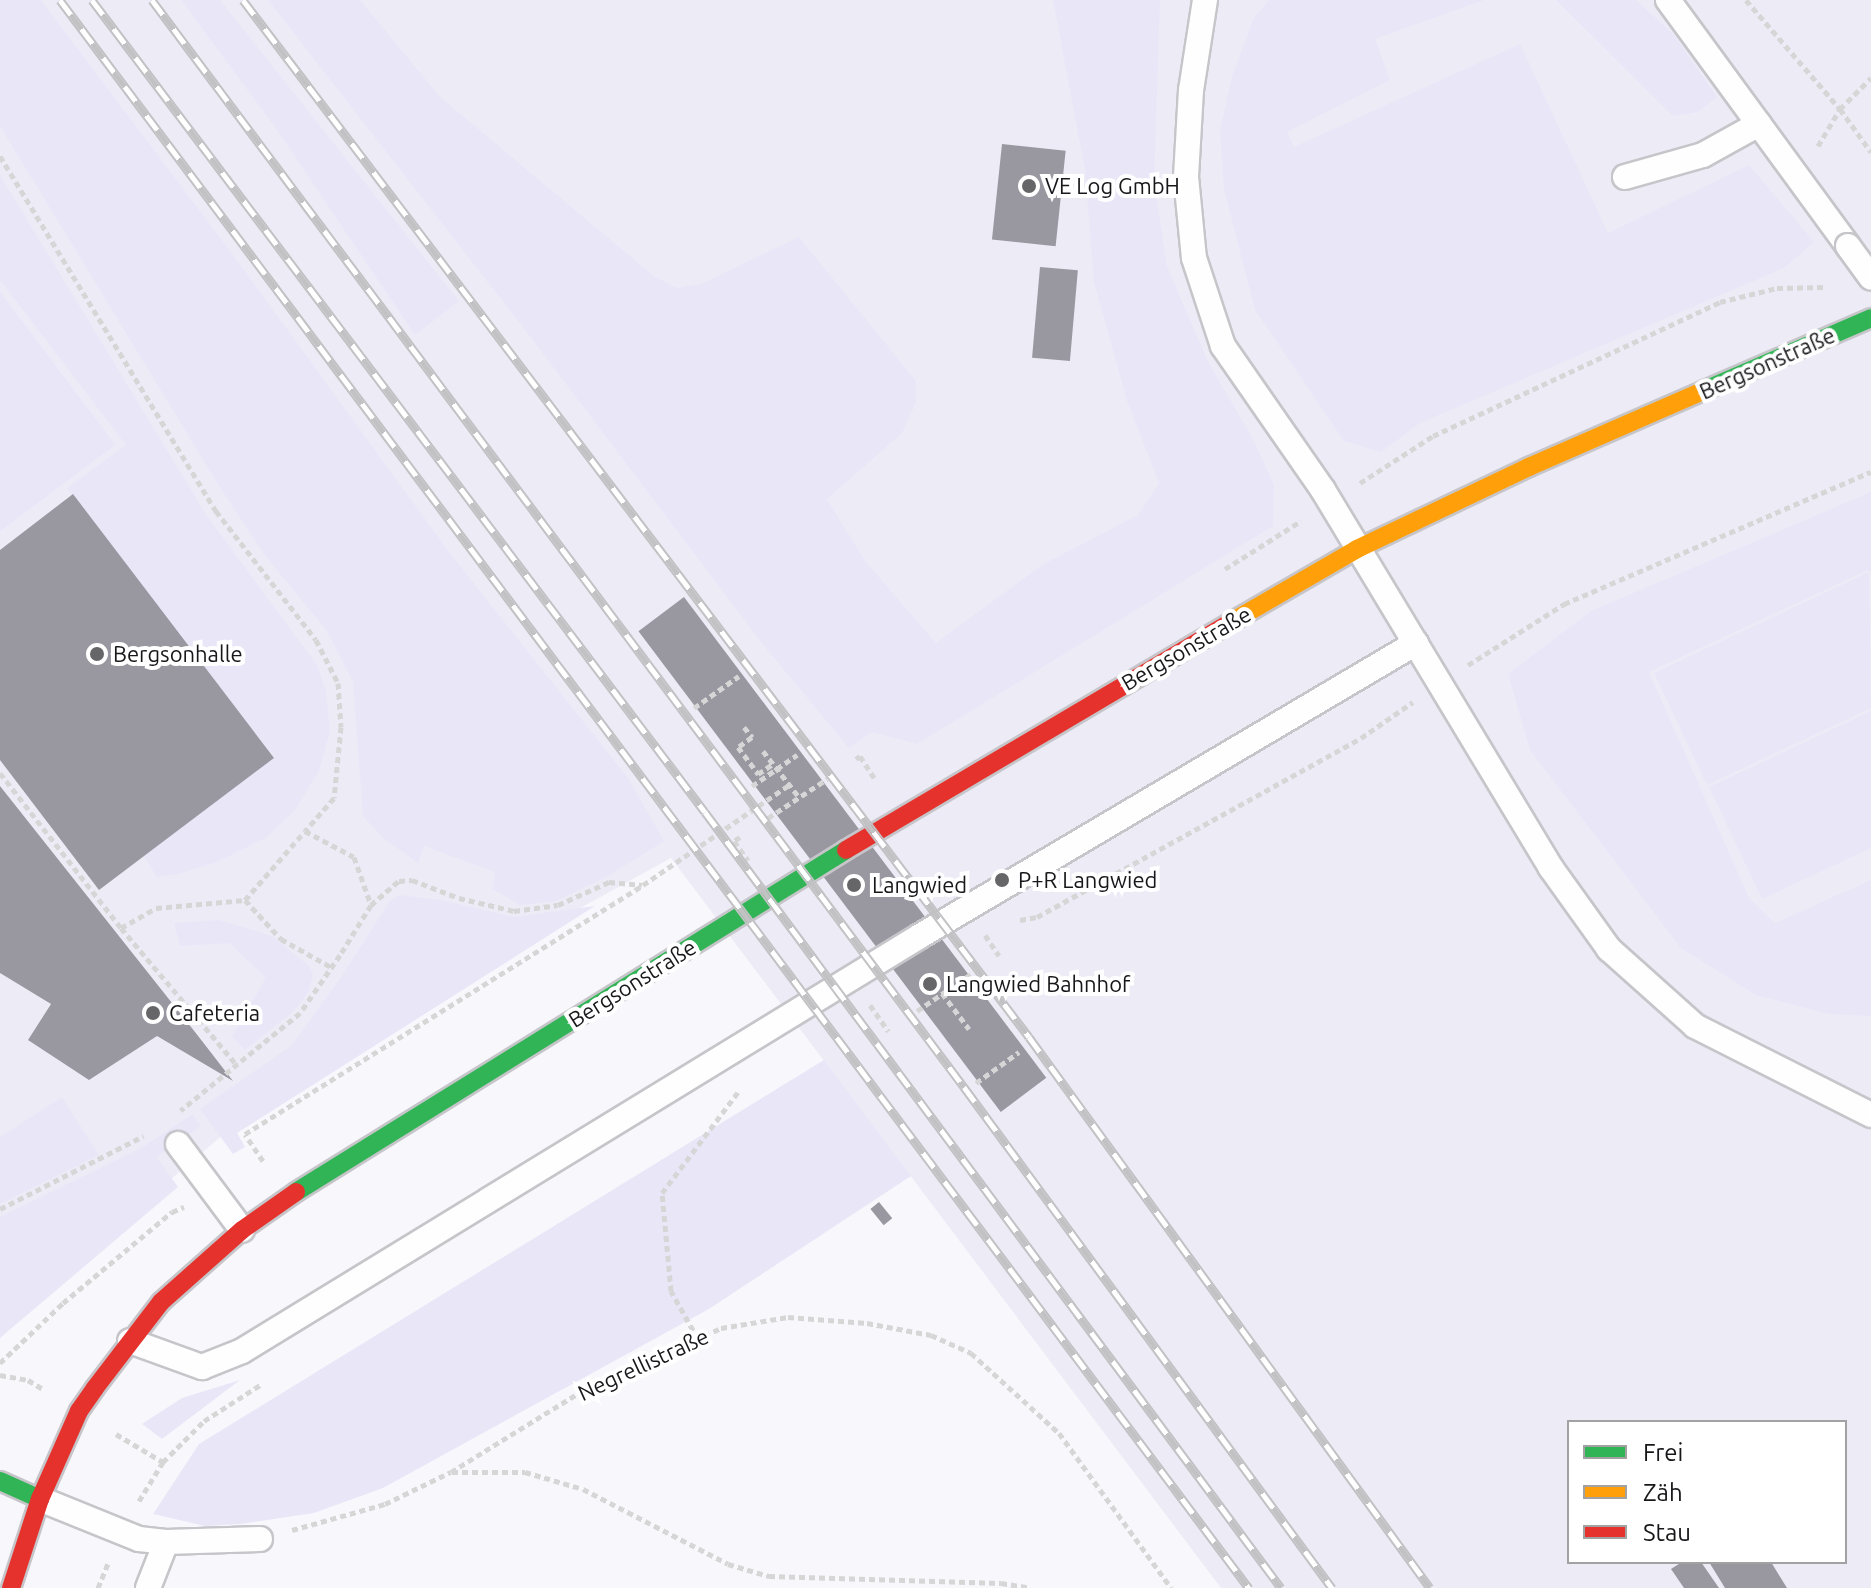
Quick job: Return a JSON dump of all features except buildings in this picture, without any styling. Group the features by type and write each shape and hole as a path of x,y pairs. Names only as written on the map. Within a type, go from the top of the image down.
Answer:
{"street":[{"name":"Bergsonstraße","path":"11,1588 40,1499 79,1411 161,1302 242,1230 285,1199 939,792 1357,549 1529,467 1871,318"},
{"path":"0,1481 40,1499"}],"lane":[{"path":"1205,0 1191,90 1186,177 1194,258 1223,346 1323,490 1551,868 1609,949 1695,1026 1871,1115"},
{"path":"1668,0 1799,175 1871,278"},
{"path":"1625,177 1703,155 1759,124"},
{"path":"130,1341 202,1367 242,1351 893,952 1416,643"},
{"path":"178,1144 242,1230"},
{"path":"40,1499 122,1534 166,1542 260,1539"},
{"path":"148,1588 166,1542"}],"path":[{"path":"1746,0 1807,76 1840,109 1871,152"},
{"path":"1799,175 1840,109 1871,78"},
{"path":"0,156 216,511 316,640 338,683 341,727 334,798 245,900 156,908 121,928"},
{"path":"1008,922 1037,917 1361,738 1564,604 1871,472"},
{"path":"694,708 739,676"},
{"path":"744,727 752,737 738,747 758,774 773,764"},
{"path":"763,751 799,797"},
{"path":"752,786 797,755"},
{"path":"856,759 860,756 875,780"},
{"path":"0,773 121,928 127,941 235,1063"},
{"path":"768,818 827,779"},
{"path":"264,1163 245,1134 643,885 789,785"},
{"path":"305,831 354,857 371,905"},
{"path":"740,837 734,841 749,862"},
{"path":"168,1119 300,1013 371,905 399,881 412,880 459,898 514,911 558,905 609,882 643,885"},
{"path":"245,900 281,939 332,967"},
{"path":"980,928 999,956"},
{"path":"917,1011 971,974"},
{"path":"879,993 867,1001 888,1031"},
{"path":"942,993 969,1029"},
{"path":"976,1083 1019,1052"},
{"path":"698,1339 671,1291 662,1193 738,1087 723,1094"},
{"path":"0,1209 145,1135"},
{"name":"Negrellistraße","path":"260,1539 385,1504 451,1472 577,1394 721,1328 788,1317 867,1323 931,1335 971,1353 1059,1433 1171,1588"},
{"path":"98,1588 122,1534 163,1462 204,1421 270,1378"},
{"path":"451,1472 525,1472 583,1489 728,1564 769,1576 985,1582 1031,1588"}],"shaded area":[{"path":"0,0 1871,0 1871,1588 1221,1588 671,858 367,1026 292,1076 163,1186 0,1267 0,973 51,1004 28,1040 157,1036 232,1080 0,786 0,760 73,495 0,550 0,532 116,445 0,291"},
{"path":"0,0 41,0 236,259 449,552 628,778 664,841 608,876 556,901 520,905 492,889 495,872 424,846 418,863 382,837 363,816 353,682 327,631 264,554 216,481 0,126"},
{"path":"181,0 220,0 459,301 415,335 275,127"},
{"path":"268,0 360,0 440,97 655,277 677,288 701,284 799,237 916,381 916,402 902,433 827,499 865,561 936,643 1042,565 1138,515 1159,483 1127,401 1094,282 1085,170 1053,0 1160,0 1154,183 1167,266 1208,362 1253,439 1274,485 1273,526 917,744 872,732 849,748 761,642 529,335"},
{"path":"1269,0 1484,0 1375,39 1390,80 1287,132 1294,147 1520,44 1608,233 1749,165 1814,242 1784,268 1420,423 1381,452 1344,441 1255,310 1224,189 1220,131 1232,76 1254,18"},
{"path":"1556,0 1636,0 1674,35 1717,97 1698,112 1673,116"},
{"path":"0,175 207,516 317,665 326,691 330,731 319,771 295,810 267,837 217,862 178,874 157,877 144,856 274,757 67,488 126,445 0,280"},
{"path":"0,291 116,445 0,532"},
{"path":"1871,492 1871,572 1868,570 1649,672 1749,898 1775,923 1871,880 1871,1016 1828,1014 1756,995 1681,948 1530,750 1508,674 1591,611"},
{"path":"1869,572 1871,708 1707,785 1654,673"},
{"path":"1871,711 1871,848 1762,899 1709,787"},
{"path":"399,895 442,900 513,917 595,906 237,1133 245,1147 233,1154 200,1109 291,1046 339,980 390,901"},
{"path":"219,920 272,936 309,966 313,974 309,991 294,1011 245,1050 232,1036 266,978 229,943 180,946 174,923"},
{"path":"824,1060 911,1176 709,1309 383,1488 314,1513 241,1524 205,1526 153,1514 199,1444"},
{"path":"62,1097 99,1155 0,1204 0,1137"},
{"path":"193,1114 201,1126 157,1157 178,1187 0,1338 0,1217 143,1147"},
{"path":"240,1380 162,1439 142,1424 182,1398"}],"railway":[{"path":"60,0 1249,1588"},
{"path":"92,0 705,812 1281,1588"},
{"path":"152,0 964,1087 1332,1588"},
{"path":"243,0 1029,1037 1430,1588"}],"traffic: fast":[{"path":"1705,390 1871,318"},
{"path":"296,1192 846,850"},
{"path":"0,1481 40,1499"}],"traffic: slow":[{"path":"1233,621 1357,549 1529,467 1705,390"}],"traffic: jam":[{"path":"846,850 1233,621"},
{"path":"11,1588 40,1499 79,1411 95,1388 161,1302 242,1230 296,1192"}],"place":[{"name":"VE Log GmbH","path":"1029,186"},
{"name":"Bergsonhalle","path":"97,654"},
{"name":"P+R Langwied","path":"1002,880"},
{"name":"Langwied","path":"854,885"},
{"name":"Langwied Bahnhof","path":"930,984"},
{"name":"Cafeteria","path":"153,1013"}]}
